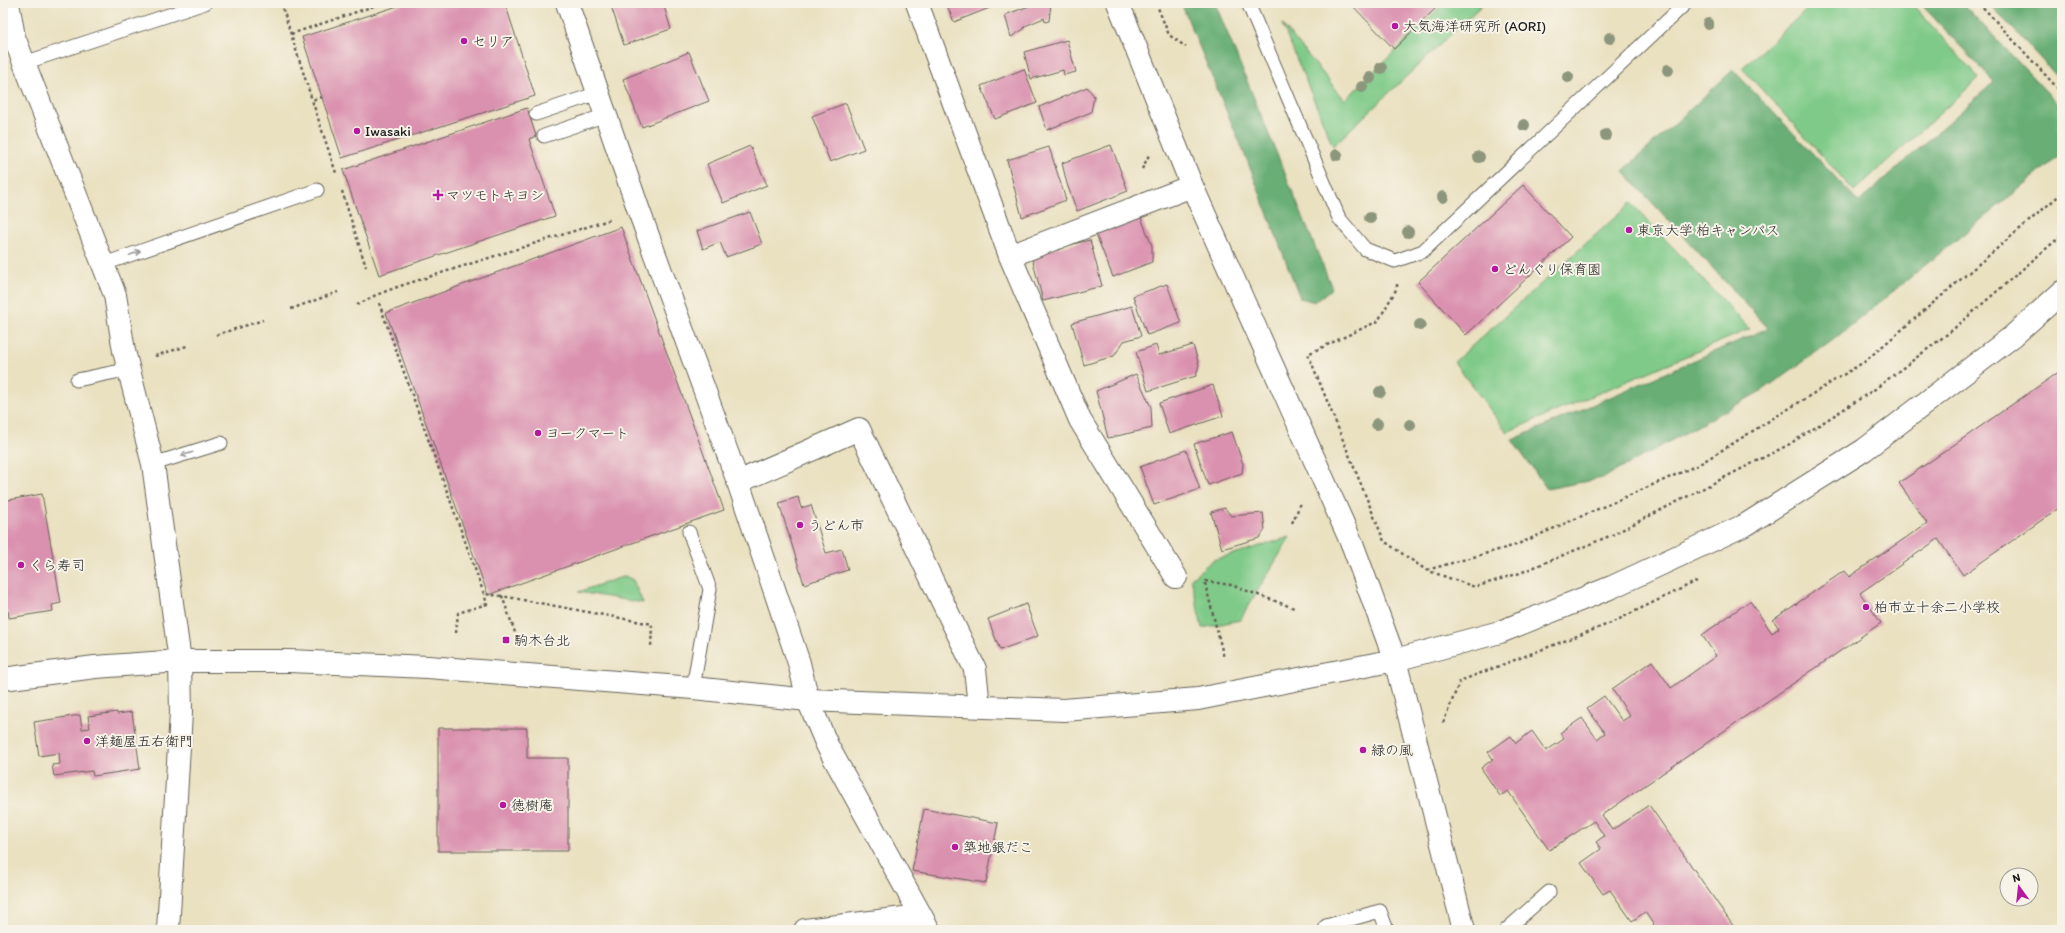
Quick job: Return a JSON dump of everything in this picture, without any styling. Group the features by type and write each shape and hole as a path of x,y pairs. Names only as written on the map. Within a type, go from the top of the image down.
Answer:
{"street":[{"path":"8,3 14,37 115,294 124,351 130,369 153,464 180,661 181,713 168,930"},
{"path":"567,3 639,210 738,482 799,663 808,700 827,745 924,923 805,930"},
{"path":"917,3 1010,256 1080,420 1176,577"},
{"path":"1118,3 1192,186 1354,546 1395,660 1464,930"},
{"path":"1010,256 1192,186"},
{"path":"3,679 95,667 180,661 289,661 361,663 693,688 808,700 1064,710 1198,699 1395,660 1500,632 1612,587 1747,524 1864,450 2013,336 2062,292"},
{"path":"738,482 859,429 975,669 979,706"}],"lane":[{"path":"24,63 205,3"},
{"path":"1248,3 1339,218 1365,249 1395,261 1423,251 1686,3"},
{"path":"536,114 598,93"},
{"path":"544,136 606,115"},
{"path":"104,264 317,190"},
{"path":"77,380 130,369"},
{"path":"153,464 221,443"},
{"path":"689,532 710,589 693,688"},
{"path":"1506,930 1549,892"},
{"path":"1326,926 1380,911 1387,930"}],"path":[{"path":"281,3 312,100"},
{"path":"291,34 383,3"},
{"path":"1156,3 1169,35 1186,47"},
{"path":"1979,3 2062,93"},
{"path":"1426,570 1516,545 1698,465 1864,362 2062,193"},
{"path":"357,305 376,295 400,286 639,210"},
{"path":"1395,261 1397,288 1378,321 1308,354 1384,541 1426,570 1475,587 1520,573 1612,535 1699,492 1788,445 1875,389 1950,332 2062,235"},
{"path":"291,309 338,292"},
{"path":"379,304 488,604 458,613 456,632"},
{"path":"216,335 263,320"},
{"path":"154,356 187,346"},
{"path":"1176,577 1231,584 1294,608"},
{"path":"1443,725 1442,722 1460,681 1611,623 1701,580"},
{"path":"1204,581 1224,658"},
{"path":"484,594 652,624 650,648"},
{"path":"502,596 518,638"}],"green space":[{"path":"1181,3 1215,3 1332,288 1315,302 1300,298 1247,160"},
{"path":"1444,3 1484,3 1333,146 1282,24 1345,100"},
{"path":"1814,3 1911,3 1979,78 1854,191 1742,68"},
{"path":"1920,3 1962,3 2062,108 2062,154 1832,341 1763,390 1603,478 1547,489 1512,440 1768,328 1623,171 1733,70 1859,202 1994,82"},
{"path":"1989,3 2062,3 2062,82"},
{"path":"1631,203 1750,329 1507,432 1454,362"},
{"path":"1290,537 1240,620 1202,628 1191,578 1213,560"},
{"path":"625,576 633,580 643,603 578,592"}],"building":[{"path":"407,3 505,3 535,96 342,158 302,37"},
{"path":"610,3 663,3 671,29 624,45"},
{"path":"946,3 996,3 997,5 954,22"},
{"path":"1037,3 1051,3 1049,21 1045,22 1044,18 1025,26 1024,29 1011,37 1005,15"},
{"name":"大気海洋研究所 (AORI)","path":"1350,3 1441,3 1394,49"},
{"path":"1067,40 1076,72 1064,75 1063,70 1031,79 1024,52"},
{"path":"689,52 709,101 642,127 623,79"},
{"path":"1024,69 1037,103 995,119 981,86"},
{"path":"1087,87 1094,96 1091,112 1047,130 1039,107"},
{"path":"846,103 864,149 830,162 812,116"},
{"path":"527,108 536,136 529,139 555,216 379,275 343,170"},
{"path":"1111,145 1128,191 1077,211 1067,184 1062,163"},
{"path":"750,146 767,185 723,203 707,164"},
{"path":"1049,147 1066,200 1022,217 1007,160"},
{"name":"どんぐり保育園","path":"1523,185 1571,237 1466,335 1418,282"},
{"path":"750,212 762,244 726,257 720,242 703,249 697,231"},
{"path":"1140,215 1152,246 1152,262 1113,277 1095,232"},
{"path":"621,227 724,510 488,595 386,313"},
{"path":"1090,240 1102,286 1043,301 1031,254"},
{"path":"1167,284 1181,323 1147,335 1133,296"},
{"path":"1132,306 1141,336 1124,341 1114,356 1084,365 1072,323"},
{"path":"1156,345 1159,355 1193,345 1199,365 1196,376 1148,391 1136,352"},
{"path":"2059,372 2062,377 2062,506 1963,575 1938,539 1860,593 1881,623 1602,815 1612,830 1649,805 1736,930 1657,930 1645,912 1632,921 1610,890 1603,894 1581,863 1601,849 1596,842 1604,836 1594,821 1549,850 1508,791 1500,796 1481,768 1493,759 1488,752 1511,736 1516,743 1532,731 1546,751 1564,739 1560,733 1582,718 1597,739 1605,733 1587,708 1604,696 1622,721 1630,716 1612,689 1652,661 1671,688 1716,656 1702,635 1750,601 1772,633 1779,628 1773,620 1844,571 1849,577 1927,523 1899,483"},
{"path":"1136,374 1151,407 1152,428 1108,438 1096,391"},
{"path":"1213,385 1223,416 1169,434 1159,403"},
{"path":"1232,432 1243,464 1242,473 1208,485 1194,444"},
{"path":"1186,450 1200,489 1154,505 1140,467"},
{"path":"42,494 61,603 52,605 53,611 9,618 8,611 3,612 3,501"},
{"path":"798,497 801,508 811,505 826,553 842,549 848,570 804,584 779,503"},
{"path":"1225,508 1231,516 1263,513 1265,530 1259,538 1222,549 1211,512"},
{"path":"1026,604 1038,636 1000,650 988,619"},
{"name":"洋麺屋五右衛門","path":"117,712 117,714 132,712 140,769 93,776 92,771 54,776 52,765 60,764 59,753 39,756 34,722 80,715 82,729 90,728 88,716"},
{"name":"徳樹庵","path":"438,728 527,728 527,758 568,758 568,851 438,851"},
{"name":"築地銀だこ","path":"924,809 998,823 986,883 912,871"}],"place":[{"name":"大気海洋研究所 (AORI)","path":"1395,26"},
{"name":"セリア","path":"464,41"},
{"name":"Iwasaki","path":"357,131"},
{"name":"マツモトキヨシ","path":"438,195"},
{"name":"東京大学 柏キャンパス","path":"1629,230"},
{"name":"どんぐり保育園","path":"1495,269"},
{"name":"ヨークマート","path":"538,433"},
{"name":"うどん市","path":"800,525"},
{"name":"くら寿司","path":"21,565"},
{"name":"柏市立十余二小学校","path":"1866,607"},
{"name":"駒木台北","path":"506,640"},
{"name":"洋麺屋五右衛門","path":"87,741"},
{"name":"緑の風","path":"1363,750"},
{"name":"徳樹庵","path":"503,805"},
{"name":"築地銀だこ","path":"955,847"}]}
